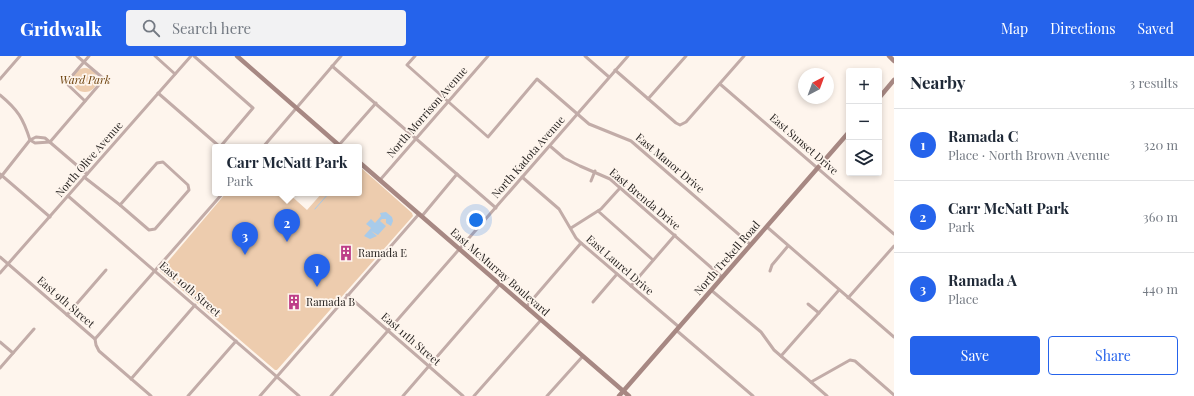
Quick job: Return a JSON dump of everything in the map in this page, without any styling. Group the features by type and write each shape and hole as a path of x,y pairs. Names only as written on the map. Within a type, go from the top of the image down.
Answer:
{"street":[{"path":"0,79 20,56"},
{"path":"50,142 104,79 78,56"},
{"path":"85,100 66,83 89,56"},
{"path":"155,56 175,74"},
{"path":"192,56 253,108 223,144"},
{"name":"North Olive Avenue","path":"0,273 192,56"},
{"path":"266,144 341,56"},
{"name":"East Manor Drive","path":"415,56 407,65 488,137 537,79 589,124 631,141 751,245"},
{"name":"North Morrison Avenue","path":"380,180 488,56"},
{"path":"585,56 609,77"},
{"name":"North Kadota Avenue","path":"331,396 628,56"},
{"path":"648,99 686,56"},
{"path":"615,70 676,124 680,125 686,122 744,56"},
{"path":"889,56 894,61"},
{"path":"239,57 338,144"},
{"path":"332,66 496,208"},
{"path":"882,94 894,80"},
{"name":"East Sunset Drive","path":"720,84 894,234"},
{"path":"158,93 217,144"},
{"path":"0,95 18,111 24,120 30,140"},
{"path":"342,144 376,104"},
{"name":"North Trekell Road","path":"619,396 846,135"},
{"path":"50,217 1,176 30,140 36,137 45,138 50,142 86,176 149,230 155,229 189,190 188,185 163,162 160,162 157,163 120,205"},
{"name":"East Brenda Drive","path":"550,146 564,158 610,179 722,277"},
{"name":"East McMurray Boulevard","path":"362,165 629,396"},
{"path":"591,181 595,172"},
{"path":"260,396 347,295 457,174"},
{"name":"East Laurel Drive","path":"522,177 559,209 581,243 618,274 677,329 753,396"},
{"path":"571,228 598,211 620,188"},
{"name":"East 10th Street","path":"68,196 299,396"},
{"path":"95,339 220,196"},
{"path":"598,211 653,260"},
{"path":"767,227 894,337"},
{"path":"631,286 674,235"},
{"path":"526,307 581,243"},
{"path":"770,271 772,265 788,246"},
{"path":"848,298 894,246"},
{"name":"East 9th Street","path":"0,257 95,339 99,351 151,396"},
{"path":"67,315 106,270"},
{"path":"593,302 618,274"},
{"path":"403,396 500,284"},
{"path":"712,290 761,332 774,350 827,396"},
{"path":"781,356 839,290"},
{"name":"East 11th Street","path":"347,295 463,396"},
{"path":"808,304 819,313"},
{"path":"131,379 195,305"},
{"path":"474,396 541,320"},
{"path":"0,368 34,329"},
{"path":"188,396 236,341"},
{"path":"0,342 13,353"},
{"path":"547,396 582,356"},
{"path":"811,382 850,360 855,361 894,395"}],"green space":[{"name":"Ward Park","path":"85,68 94,71 97,80 94,89 85,92 76,89 73,80 76,71"},
{"path":"362,169 412,213 413,216 277,370 275,370 160,271 223,196 291,196 307,210 319,196 362,196"}],"water":[{"path":"386,212 392,217 393,221 391,226 386,223 386,219 382,219 380,221 386,226 378,235 371,231 377,236 370,239 364,236 371,228 366,224 371,219 375,223 381,216 380,213"}],"waterway":[{"path":"315,209 326,196"}],"place":[{"name":"Carr McNatt Park","path":"287,242"},
{"name":"Ramada E","path":"346,253"},
{"name":"Ramada A","path":"245,255"},
{"name":"Ramada C","path":"317,287"},
{"name":"Ramada B","path":"294,302"}]}
